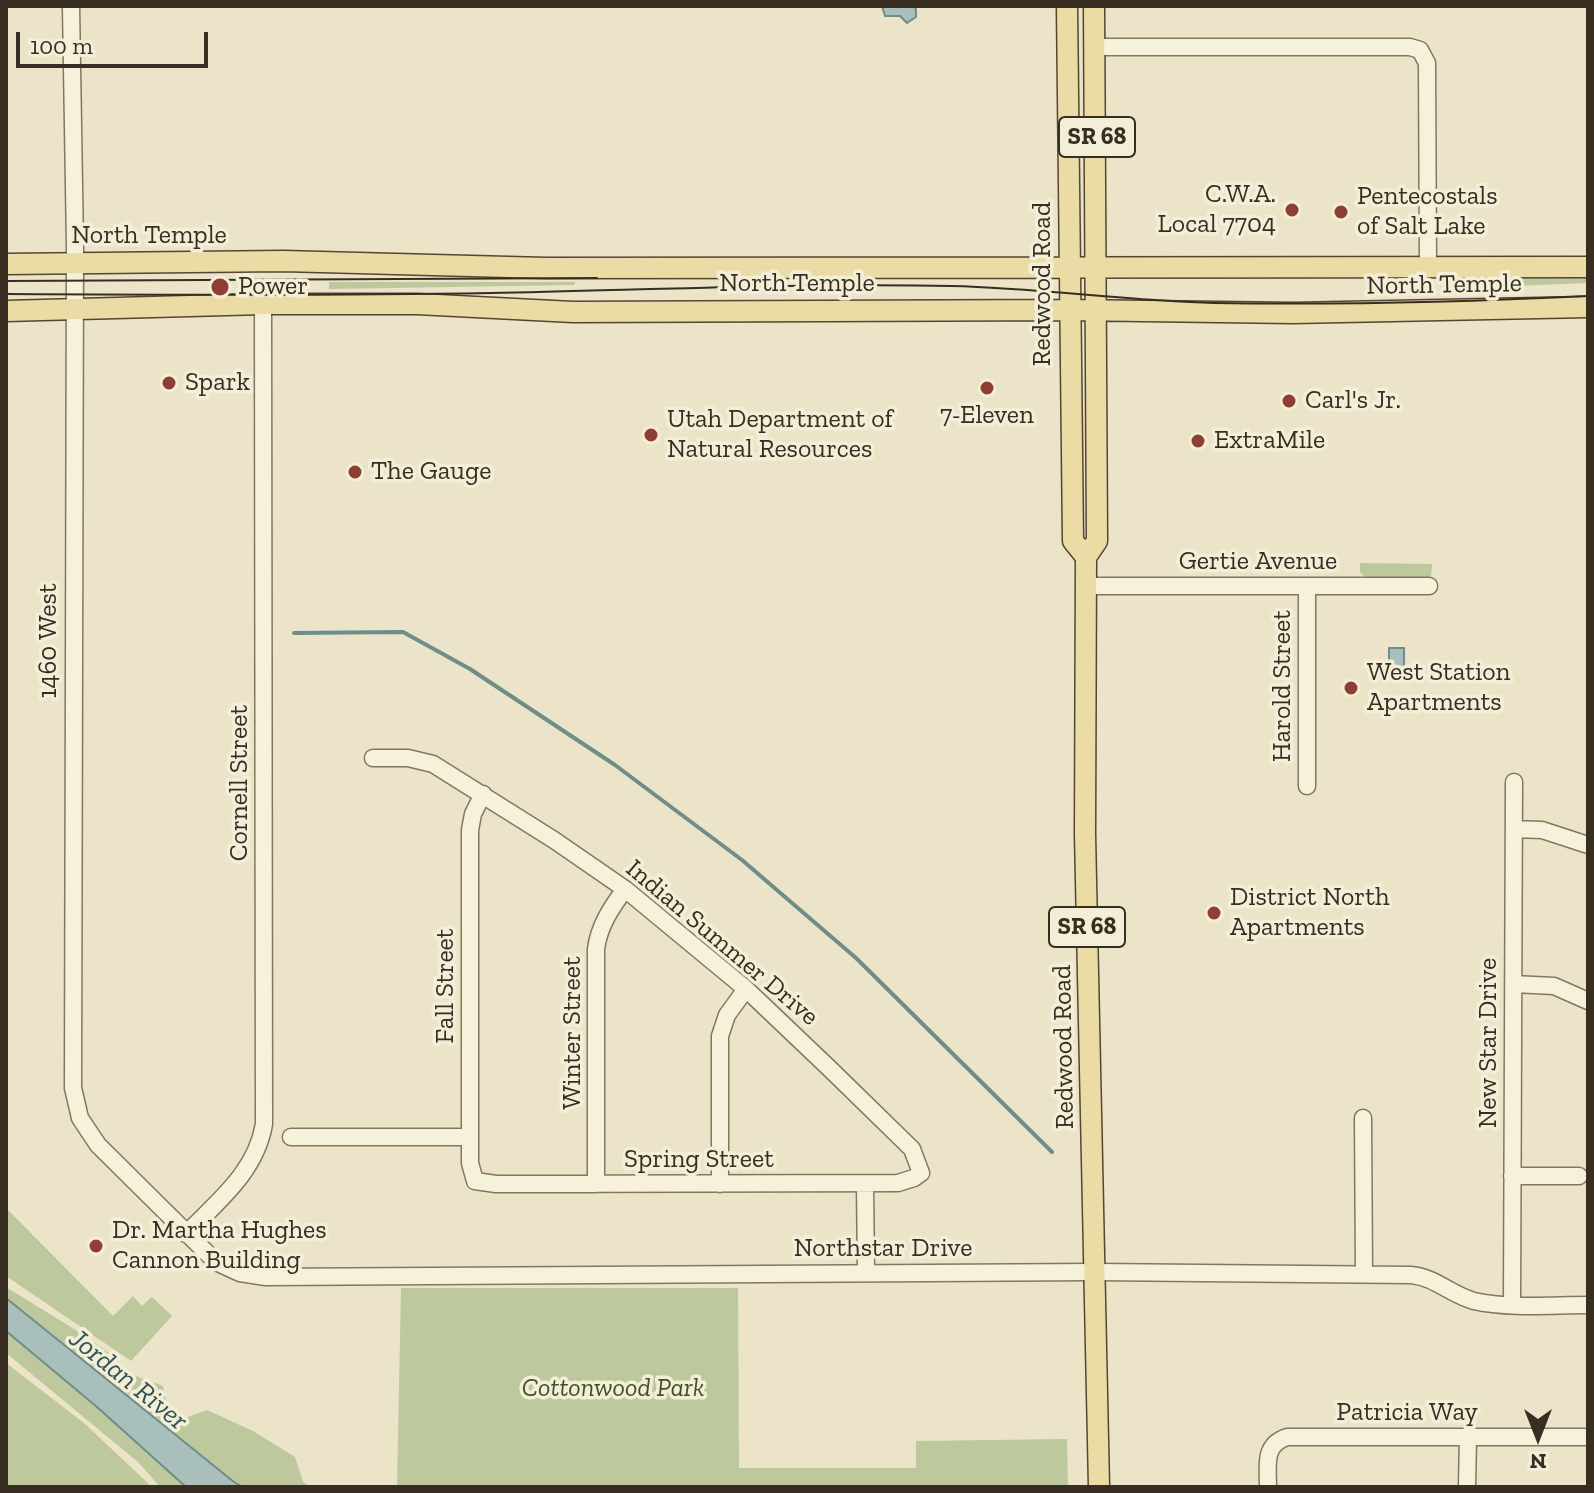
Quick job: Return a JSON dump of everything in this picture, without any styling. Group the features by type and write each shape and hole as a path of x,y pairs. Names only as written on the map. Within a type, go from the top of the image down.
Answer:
{"main road":[{"name":"Redwood Road","path":"1067,6 1073,541 1086,557"},
{"name":"Redwood Road","path":"1094,6 1097,541 1086,557 1085,834 1099,1487"},
{"name":"North Temple","path":"6,264 283,261 546,268 1588,267"},
{"name":"North Temple","path":"6,311 263,304 417,304 573,312 1070,310 1293,313 1588,307"}],"street":[{"name":"1460 West","path":"71,6 75,262 73,1088 75,1104 88,1133 113,1163 186,1234"},
{"path":"1095,47 1410,47 1424,53 1428,85 1428,266"},
{"name":"Cornell Street","path":"186,1234 248,1168 256,1154 264,1124 263,304"},
{"name":"Gertie Avenue","path":"1086,586 1429,586"},
{"name":"Harold Street","path":"1307,586 1307,786"},
{"name":"Indian Summer Drive","path":"373,758 426,761 483,794 625,889 746,989 912,1149 921,1173"},
{"name":"New Star Drive","path":"1512,1304 1514,782"},
{"name":"Fall Street","path":"475,1181 470,1163 470,830 473,814 483,794"},
{"path":"1514,829 1542,830 1588,845"},
{"name":"Winter Street","path":"596,1184 596,949 608,913 625,889"},
{"path":"1513,984 1554,986 1588,1001"},
{"path":"720,1184 721,1029 746,989"},
{"path":"1363,1118 1364,1273"},
{"path":"291,1137 470,1137"},
{"name":"Spring Street","path":"475,1181 496,1184 865,1184 906,1182 921,1173"},
{"path":"1512,1176 1579,1176"},
{"path":"865,1184 866,1273"},
{"name":"Northstar Drive","path":"186,1234 216,1262 227,1268 266,1277 1364,1273 1425,1277 1472,1300 1588,1305"},
{"name":"Patricia Way","path":"1268,1487 1268,1452 1274,1443 1292,1436 1588,1437"},
{"path":"1467,1487 1468,1437"}],"green space":[{"path":"1523,276 1588,276 1588,283 1486,287 1487,284"},
{"path":"329,282 575,282 574,285 329,289"},
{"path":"1360,563 1432,564 1431,577 1365,577 1360,572"},
{"path":"1440,667 1506,668 1511,674 1441,675"},
{"path":"6,1208 113,1316 133,1296 142,1306 152,1297 172,1316 131,1361 6,1276"},
{"path":"6,1287 79,1332 115,1357 133,1375 163,1386 169,1406 185,1418 207,1410 253,1431 295,1457 303,1482 310,1487 243,1487 234,1482 6,1298"},
{"name":"Cottonwood Park","path":"401,1288 738,1288 739,1468 916,1468 916,1441 1067,1439 1068,1487 397,1487"},
{"path":"6,1331 186,1487 160,1487 138,1462 6,1353"},
{"path":"6,1363 84,1423 152,1487 6,1487"}],"water":[{"path":"882,6 913,6 916,17 907,23 900,16 885,16"},
{"path":"1389,648 1404,648 1404,669 1389,669"},
{"path":"6,1298 243,1487 186,1487 6,1331"}],"waterway":[{"path":"294,633 403,632 470,669 615,765 742,860 856,958 1052,1152"}],"tram line":[{"path":"6,281 597,278"},
{"path":"6,294 370,295 895,285 985,287 1214,303 1308,304 1588,296"}],"place":[{"name":"C.W.A. Local 7704","path":"1292,210"},
{"name":"Pentecostals of Salt Lake","path":"1341,212"},
{"name":"Power","path":"220,287"},
{"name":"Spark","path":"169,383"},
{"name":"7-Eleven","path":"987,388"},
{"name":"Carl's Jr.","path":"1289,401"},
{"name":"Utah Department of Natural Resources","path":"651,435"},
{"name":"ExtraMile","path":"1198,441"},
{"name":"The Gauge","path":"355,472"},
{"name":"West Station Apartments","path":"1351,688"},
{"name":"District North Apartments","path":"1214,913"},
{"name":"Dr. Martha Hughes Cannon Building","path":"96,1246"}],"water label":[{"name":"Jordan River","path":"128,1380"}]}
